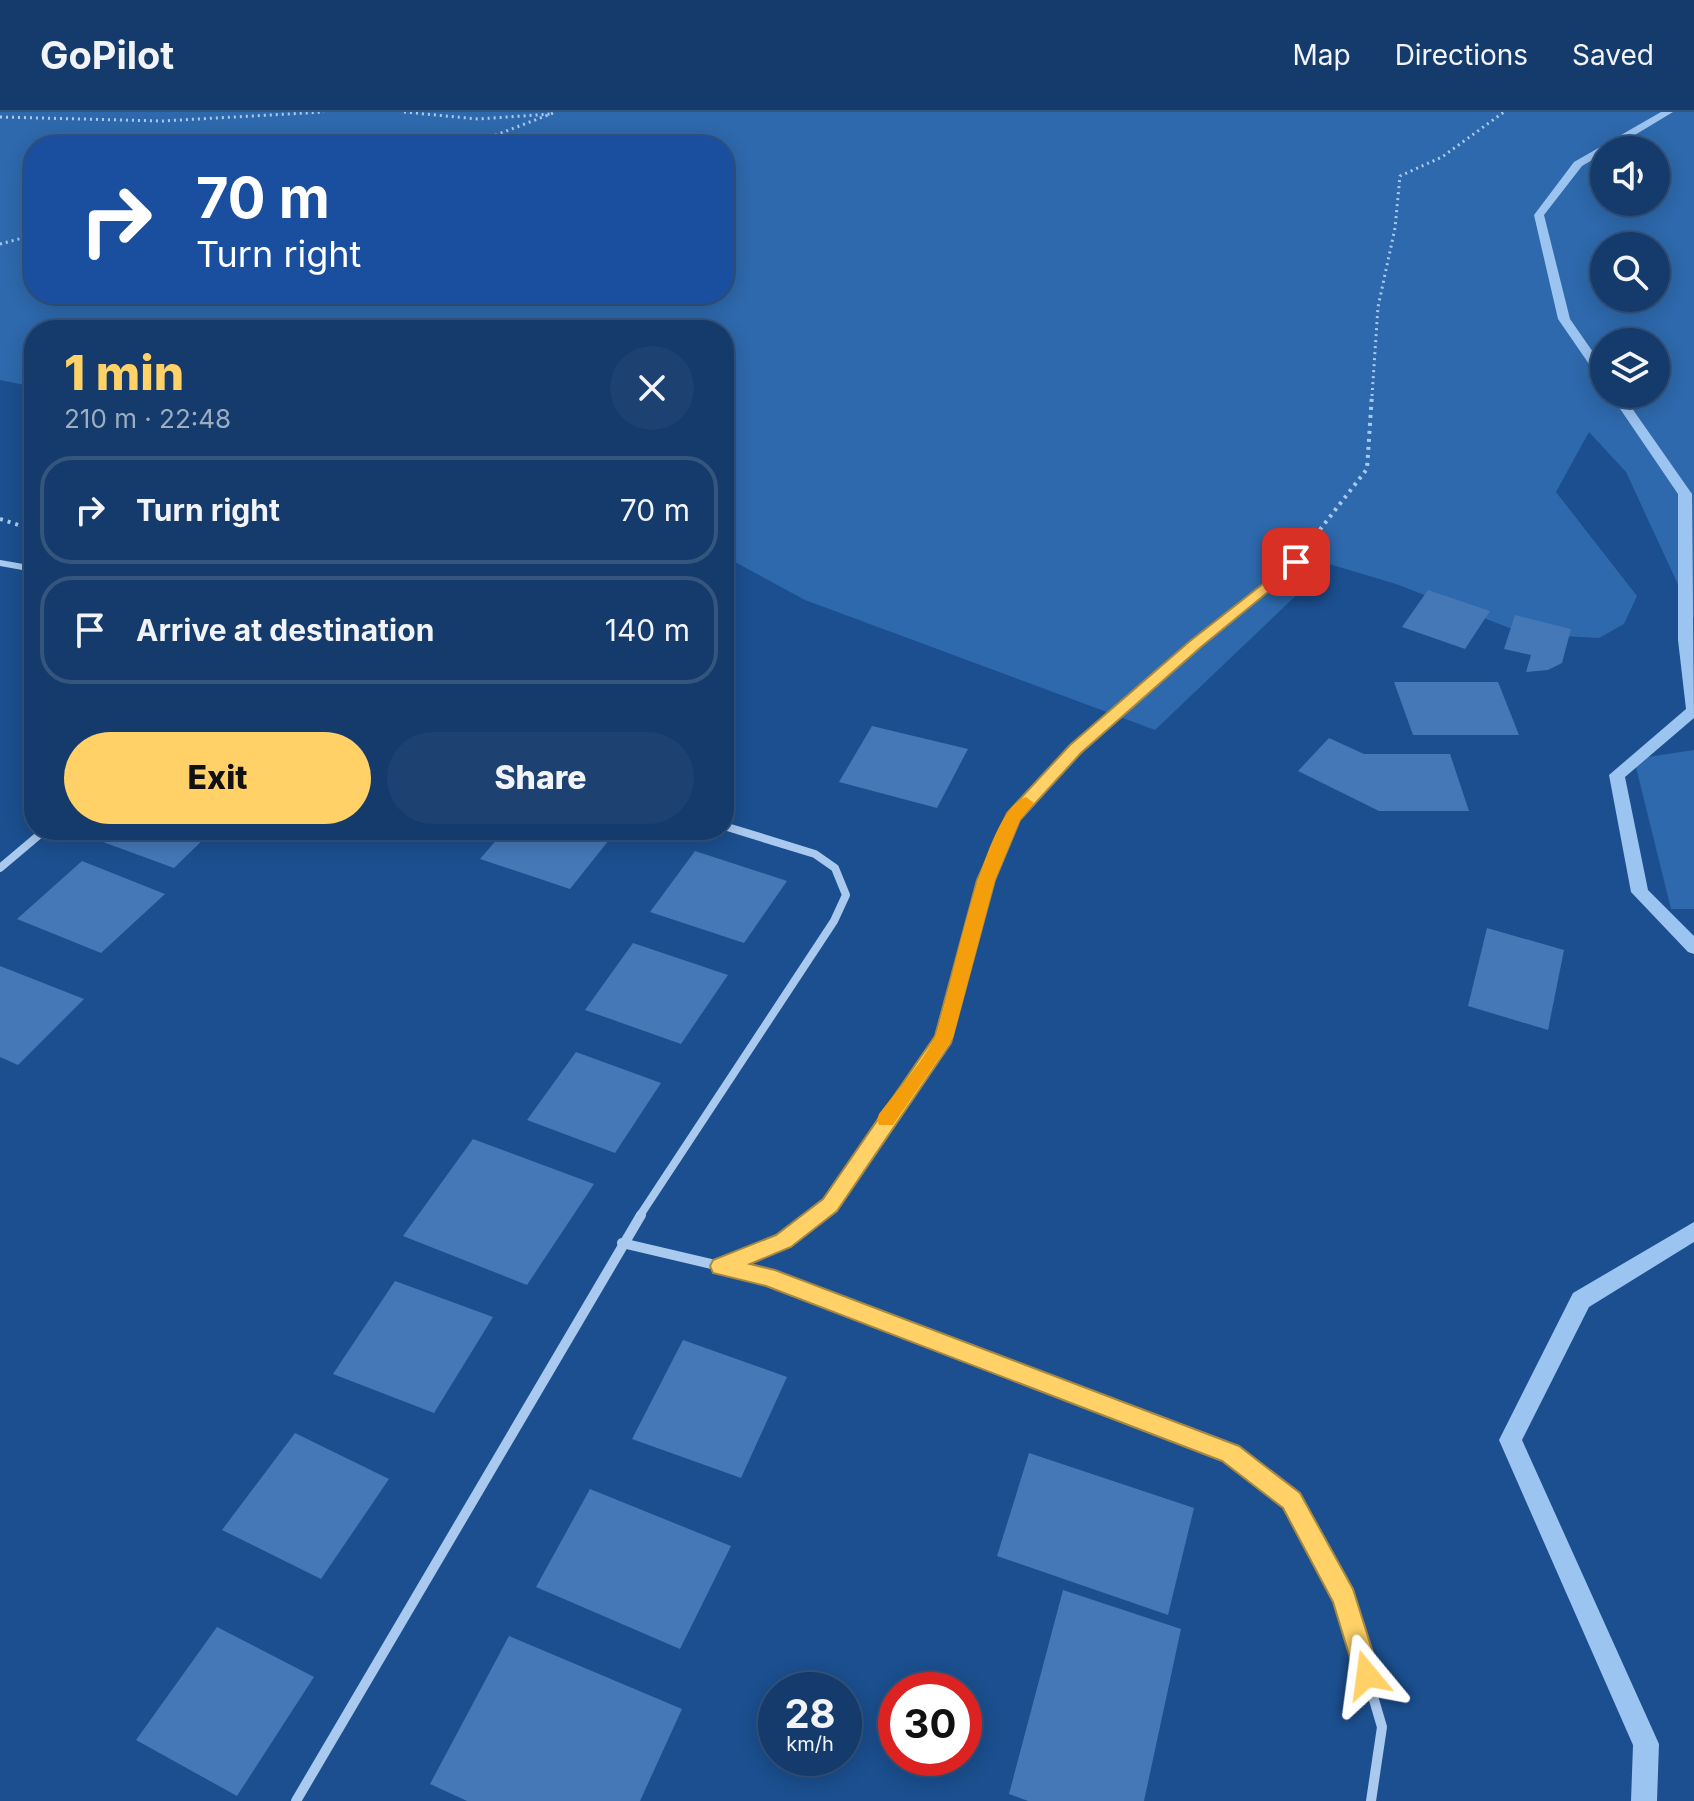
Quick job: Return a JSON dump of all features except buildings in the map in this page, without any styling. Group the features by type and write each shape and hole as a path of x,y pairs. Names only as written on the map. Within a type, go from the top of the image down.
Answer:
{"street":[{"path":"720,1266 784,1241 830,1205 944,1038 986,880 1013,817 1075,749 1195,644 1296,562"},
{"path":"0,563 24,567"},
{"path":"296,1801 622,1243 834,921 846,895 835,868 815,854 734,829"},
{"path":"0,868 33,840"},
{"path":"622,1243 767,1277 1231,1454 1291,1500 1344,1598 1382,1727 1371,1801"}],"path":[{"path":"0,117 41,120 229,120 324,112"},
{"path":"404,112 439,119 485,121 554,113"},
{"path":"1296,562 1367,469 1378,307 1395,228 1400,176 1442,157 1504,112"},
{"path":"493,136 554,113"},
{"path":"0,244 24,238"},
{"path":"0,519 24,527"}],"shaded area":[{"path":"0,112 1694,112 1694,619 1626,472 1589,432 1556,492 1637,596 1624,624 1599,638 1525,634 1396,584 1329,564 1155,730 805,600 734,561 734,320 24,320 24,385 0,380"},
{"path":"1694,750 1694,909 1671,909 1634,759"}],"waterway":[{"path":"1590,357 1564,319 1539,215 1578,164 1668,112"},
{"path":"1626,408 1685,494 1685,640 1694,710 1617,775 1640,892 1694,947"},
{"path":"1644,1801 1646,1744 1510,1440 1581,1300 1694,1231"}],"slow traffic":[{"path":"886,1120 944,1038 986,880 1013,817 1026,803"}],"route":[{"path":"1296,562 1195,644 1075,749 1013,817 986,880 944,1038 830,1205 784,1241 720,1266 767,1277 1231,1454 1291,1500 1344,1598 1367,1675"}]}
